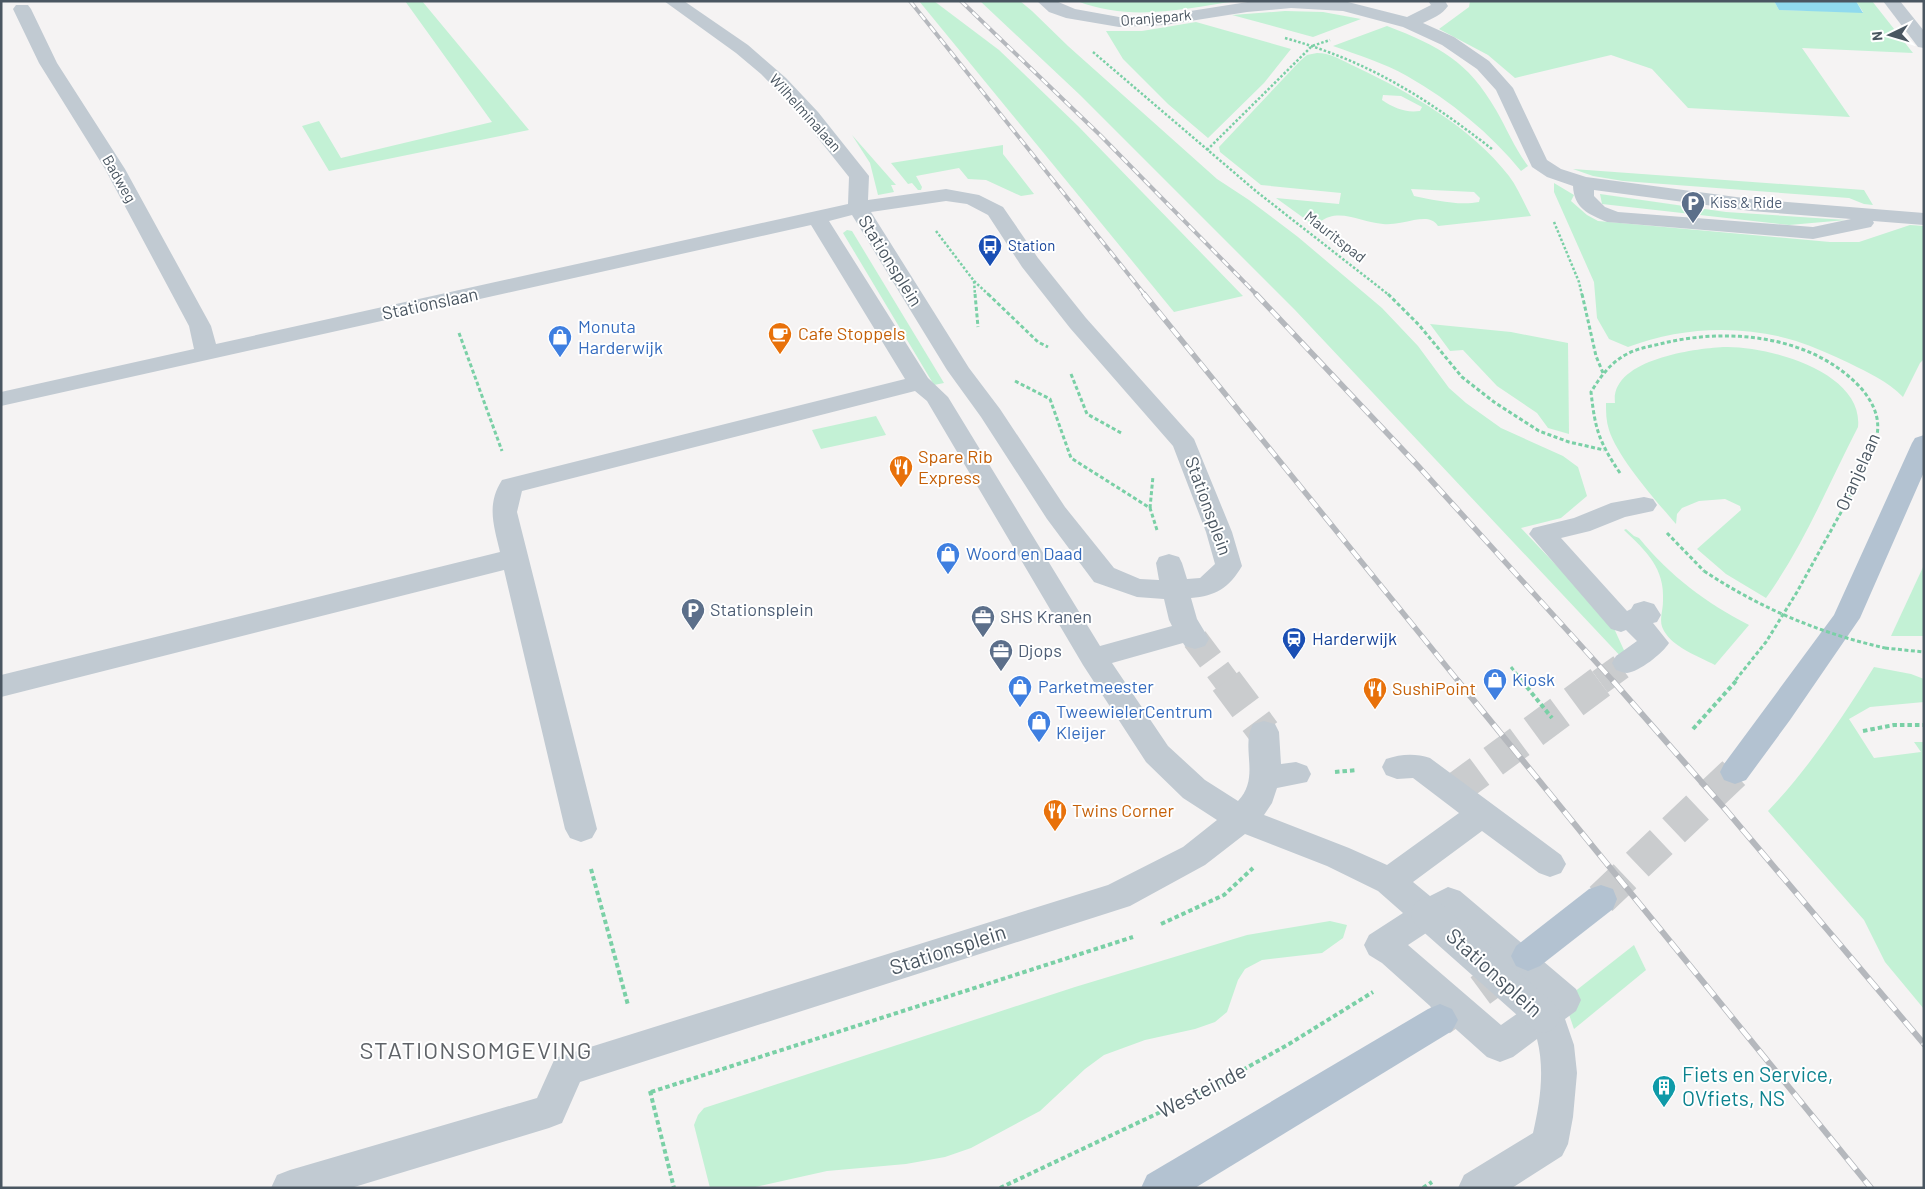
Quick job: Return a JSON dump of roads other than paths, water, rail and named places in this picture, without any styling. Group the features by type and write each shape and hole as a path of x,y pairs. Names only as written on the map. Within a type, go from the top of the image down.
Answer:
{"main road":[{"path":"1735,772 1846,618 1924,443"},
{"path":"1528,956 1602,899"},
{"path":"1160,1188 1440,1020"}],"street":[{"name":"Wilhelminalaan","path":"672,1 720,32 779,81 796,99 859,176 858,208"},
{"name":"Oranjepark","path":"1045,1 1055,8 1072,14 1119,22 1142,22 1247,7 1317,3 1344,6 1409,23 1448,41 1483,65 1504,88 1539,163 1554,173 1583,183"},
{"path":"1409,23 1433,12 1440,6 1436,1"},
{"path":"1891,1 1924,43"},
{"name":"Badweg","path":"22,9 48,63 115,169 200,326 206,353"},
{"path":"1901,217 1813,233 1614,218 1598,212 1584,198 1583,183 1751,205 1901,217 1924,219"},
{"name":"Stationsplein","path":"946,195 972,199 996,211 1030,262 1078,322 1185,444 1219,532 1229,566 1207,588 1176,590 1136,588 1104,575 1056,513 991,414 959,370 858,208 946,195"},
{"name":"Stationslaan","path":"1,399 858,208"},
{"path":"816,218 919,383 936,397 1093,658 1157,754 1194,789 1241,819 1338,857 1390,881 1425,905"},
{"path":"580,829 504,512 511,486 919,383"},
{"path":"1635,658 1655,642 1632,617 1542,534 1586,532 1620,509 1644,504"},
{"path":"1,686 515,558"},
{"path":"1093,658 1192,635 1183,620 1169,563"},
{"name":"Stationsplein","path":"290,1188 549,1111 568,1070 1118,896 1194,856 1241,819 1256,803 1266,777 1264,732"},
{"path":"1397,767 1420,766 1482,813 1505,841 1550,864"},
{"path":"1266,777 1296,774"},
{"path":"1390,881 1482,813"},
{"path":"1448,901 1564,1000 1543,1016 1500,1046 1394,953 1381,945 1425,905 1448,901"},
{"name":"Stationsplein","path":"1477,1188 1549,1144 1557,1111 1559,1058 1553,1032 1543,1016"}],"water":[{"path":"1774,1 1856,1 1863,13 1779,10"}],"tunnel":[{"path":"1195,639 1227,682"},
{"path":"1600,682 1626,663"},
{"path":"1226,681 1264,732"},
{"path":"1453,791 1602,681"},
{"path":"1601,899 1735,772"},
{"path":"1440,1020 1515,965"}],"railway":[{"path":"910,1 1145,295"},
{"path":"961,1 1100,135 1257,295"},
{"path":"1144,294 1459,682"},
{"path":"1256,294 1419,467 1614,682"},
{"path":"1458,681 1871,1188"},
{"path":"1613,681 1726,810 1924,1044"}],"place":[{"name":"Kiss & Ride","path":"1693,224"},
{"name":"Station","path":"990,267"},
{"name":"Cafe Stoppels","path":"780,355"},
{"name":"Monuta Harderwijk","path":"560,358"},
{"name":"Spare Rib Express","path":"901,488"},
{"name":"Woord en Daad","path":"948,575"},
{"name":"Stationsplein","path":"693,631"},
{"name":"SHS Kranen","path":"983,638"},
{"name":"Harderwijk","path":"1294,660"},
{"name":"Djops","path":"1001,672"},
{"name":"Kiosk","path":"1495,701"},
{"name":"Parketmeester","path":"1020,708"},
{"name":"SushiPoint","path":"1375,710"},
{"name":"TweewielerCentrum Kleijer","path":"1039,743"},
{"name":"Twins Corner","path":"1055,832"},
{"name":"Fiets en Service, OVfiets, NS","path":"1664,1108"}],"district":[{"name":"STATIONSOMGEVING","path":"476,1051"}]}
